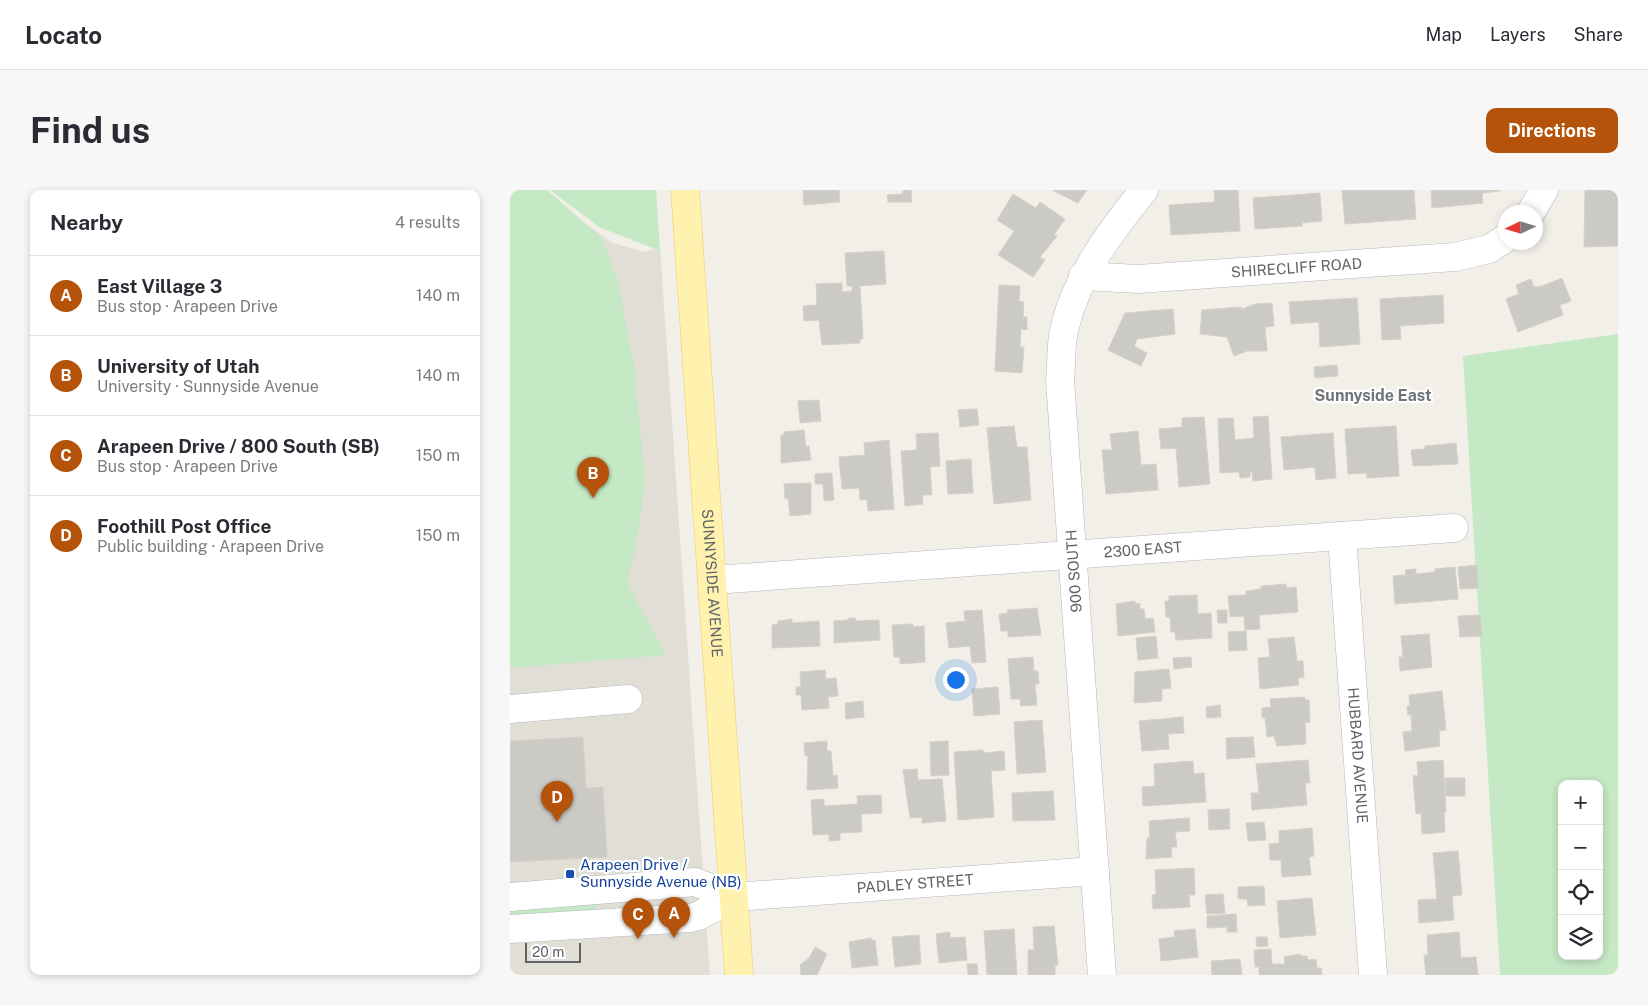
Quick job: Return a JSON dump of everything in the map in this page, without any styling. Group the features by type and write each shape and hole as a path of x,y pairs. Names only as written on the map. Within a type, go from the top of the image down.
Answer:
{"main road":[{"name":"SUNNYSIDE AVENUE","path":"685,190 739,975"}],"street":[{"name":"900 SOUTH","path":"1102,975 1060,380 1064,327 1083,276 1120,220 1144,190"},
{"path":"1535,205 1544,190"},
{"name":"SHIRECLIFF ROAD","path":"1083,276 1138,279 1455,258 1490,249 1498,244"},
{"name":"2300 EAST","path":"713,580 1454,528"},
{"name":"HUBBARD AVENUE","path":"1342,536 1373,975"},
{"path":"510,709 628,699"},
{"name":"PADLEY STREET","path":"734,896 1095,871"},
{"path":"510,898 695,882 734,896"},
{"path":"510,929 690,918 698,916 734,896"}],"shaded area":[{"path":"510,190 544,190 557,203 613,243 644,252 660,247 710,975 510,975"}],"green space":[{"path":"510,190 547,190 603,239 618,281 634,366 645,481 638,535 627,583 666,655 510,668"},
{"path":"550,190 656,190 660,251 599,227"},
{"path":"1618,334 1618,975 1500,975 1463,356"},
{"path":"592,901 597,906 597,911 510,919 510,907"}],"building":[{"path":"803,190 839,190 840,202 804,205"},
{"path":"903,190 911,190 912,202 888,202 887,195 903,194"},
{"path":"1052,190 1087,190 1078,203"},
{"path":"1214,190 1238,190 1240,231 1171,235 1169,205 1215,202"},
{"path":"1342,190 1414,190 1416,219 1345,224"},
{"path":"1431,190 1500,191 1482,193 1483,203 1432,208"},
{"path":"1585,190 1618,190 1618,246 1584,247"},
{"path":"1320,193 1322,221 1302,223 1302,226 1255,229 1253,198"},
{"path":"1013,194 1036,208 1040,202 1065,219 1054,235 1057,236 1040,257 1045,260 1033,277 998,255 1014,231 997,220"},
{"path":"884,251 886,284 860,286 863,339 860,339 860,343 822,345 819,320 804,321 803,306 817,305 816,284 842,283 842,292 852,291 852,286 847,286 845,253"},
{"path":"1562,278 1571,301 1560,305 1563,315 1518,332 1506,299 1519,294 1516,285 1531,279 1534,287 1542,286"},
{"path":"999,285 1020,286 1019,301 1024,302 1023,317 1027,317 1027,330 1021,329 1020,347 1024,347 1022,373 995,371"},
{"path":"1443,295 1444,323 1400,326 1401,339 1382,340 1380,299"},
{"path":"1357,298 1360,344 1320,347 1319,322 1291,324 1289,302"},
{"path":"1272,303 1274,326 1265,327 1267,351 1247,351 1234,356 1227,337 1200,334 1202,310 1241,307 1242,309 1255,304"},
{"path":"1173,309 1175,334 1137,339 1134,346 1147,353 1141,366 1108,350 1125,313"},
{"path":"1337,365 1338,376 1315,378 1314,367"},
{"path":"819,400 821,421 800,423 798,401"},
{"path":"977,409 979,425 960,427 958,410"},
{"path":"1268,416 1272,479 1253,481 1252,472 1250,472 1250,477 1240,478 1239,472 1220,473 1218,419 1233,418 1235,440 1254,438 1253,417"},
{"path":"1204,417 1210,484 1179,487 1176,448 1161,449 1159,429 1182,427 1182,418"},
{"path":"1014,426 1017,447 1027,447 1031,500 994,504 987,428"},
{"path":"1396,426 1399,476 1367,478 1367,473 1348,474 1345,429"},
{"path":"804,430 806,447 809,446 811,460 781,463 781,435 784,435 784,432"},
{"path":"1138,431 1141,465 1156,464 1158,490 1106,494 1102,450 1112,450 1110,434"},
{"path":"938,433 940,466 930,467 932,495 922,495 923,504 905,506 901,451 917,450 916,434"},
{"path":"1333,433 1336,478 1316,480 1315,467 1284,470 1281,437"},
{"path":"889,440 894,509 868,511 867,499 860,500 859,488 842,489 839,457 865,455 864,443"},
{"path":"1456,443 1458,464 1413,466 1411,450 1425,449 1425,446"},
{"path":"971,459 973,493 948,494 946,461"},
{"path":"832,473 834,500 824,501 823,484 815,484 815,474"},
{"path":"811,483 811,514 790,516 788,498 785,499 784,484"},
{"path":"1477,565 1478,588 1460,589 1458,567"},
{"path":"1455,567 1458,599 1395,604 1393,576 1406,575 1405,570 1416,569 1416,574 1435,572 1435,569"},
{"path":"1286,584 1287,588 1296,587 1298,612 1259,615 1260,629 1245,630 1244,616 1230,617 1228,596 1246,595 1246,591 1261,589 1261,586"},
{"path":"1197,595 1198,614 1211,613 1212,638 1176,640 1175,632 1171,632 1170,617 1166,617 1165,601 1169,601 1169,596"},
{"path":"1135,601 1135,604 1140,603 1140,609 1144,609 1145,619 1153,618 1155,632 1118,636 1116,604"},
{"path":"1037,608 1041,635 1008,637 1008,631 1001,631 999,614 1008,613 1007,610"},
{"path":"982,610 986,662 972,663 970,646 949,648 946,623 965,621 964,611"},
{"path":"1217,610 1227,610 1227,623 1218,623"},
{"path":"1480,615 1482,636 1460,637 1458,616"},
{"path":"848,618 855,618 856,621 879,620 880,640 834,643 834,621 848,620"},
{"path":"792,619 792,623 819,621 820,646 772,648 772,625 778,624 778,621"},
{"path":"913,624 913,627 924,626 925,662 900,664 900,657 894,657 892,625"},
{"path":"1246,631 1247,650 1229,651 1228,632"},
{"path":"1429,634 1432,667 1400,671 1399,657 1403,657 1401,636"},
{"path":"1156,636 1158,658 1138,660 1136,638"},
{"path":"1294,637 1297,661 1303,661 1304,677 1298,678 1299,685 1260,689 1258,658 1270,657 1268,639"},
{"path":"1033,657 1034,671 1038,671 1039,684 1035,684 1037,705 1021,706 1020,699 1011,699 1008,659"},
{"path":"1191,657 1192,667 1174,669 1173,658"},
{"path":"1169,669 1171,688 1162,689 1162,701 1134,703 1135,672"},
{"path":"825,670 826,679 836,678 838,696 828,697 829,708 802,710 801,695 796,695 796,687 801,687 800,672"},
{"path":"998,687 1000,714 974,716 972,689"},
{"path":"1442,691 1446,730 1439,731 1440,746 1405,751 1403,732 1412,731 1411,715 1408,715 1407,706 1410,706 1409,695"},
{"path":"1305,697 1305,700 1309,700 1310,722 1305,723 1306,744 1277,746 1274,736 1267,737 1265,717 1262,718 1262,708 1271,707 1270,699"},
{"path":"863,701 864,717 846,719 845,703"},
{"path":"1220,705 1221,717 1207,718 1206,707"},
{"path":"1183,717 1184,733 1168,734 1169,749 1142,751 1139,721"},
{"path":"1042,720 1046,772 1017,774 1014,722"},
{"path":"583,737 586,788 603,787 607,857 510,862 510,741"},
{"path":"1253,737 1255,757 1227,759 1226,738"},
{"path":"827,741 827,751 831,751 833,776 837,775 838,788 807,790 808,756 805,756 804,743"},
{"path":"948,741 949,775 931,776 930,742"},
{"path":"983,750 983,753 1004,751 1005,770 991,771 994,817 958,820 954,752"},
{"path":"1308,760 1310,783 1305,783 1307,805 1252,810 1251,793 1259,793 1256,764"},
{"path":"1443,760 1446,812 1444,812 1445,832 1422,834 1421,813 1416,814 1413,776 1418,775 1417,762"},
{"path":"1193,761 1194,774 1204,773 1206,802 1143,806 1142,787 1155,786 1154,764"},
{"path":"917,769 918,780 942,779 946,821 922,823 922,817 910,818 903,770"},
{"path":"1445,778 1465,778 1465,796 1446,796"},
{"path":"1053,791 1055,820 1013,821 1012,793"},
{"path":"881,795 882,813 861,814 862,832 840,833 840,840 829,841 829,834 813,835 811,800 824,799 824,806 858,804 857,796"},
{"path":"1229,809 1230,829 1209,830 1208,810"},
{"path":"1189,818 1190,831 1175,832 1177,847 1171,847 1172,857 1146,859 1147,838 1150,838 1149,821"},
{"path":"1264,822 1266,840 1248,841 1246,823"},
{"path":"1312,828 1314,856 1309,857 1311,875 1282,877 1281,860 1270,860 1269,844 1279,843 1279,831"},
{"path":"1458,851 1462,895 1452,896 1454,920 1419,923 1418,900 1437,899 1433,853"},
{"path":"1194,868 1195,895 1189,895 1190,907 1153,909 1152,895 1156,894 1155,870"},
{"path":"1264,886 1265,905 1248,906 1247,899 1238,899 1238,887"},
{"path":"1223,894 1225,913 1207,914 1205,895"},
{"path":"1312,898 1316,935 1280,938 1277,901"},
{"path":"1236,914 1237,932 1227,932 1227,927 1207,928 1207,916"},
{"path":"1054,926 1058,965 1055,965 1055,975 1028,975 1028,950 1034,950 1033,927"},
{"path":"1014,929 1017,975 987,975 984,931"},
{"path":"1195,929 1198,957 1161,961 1159,939 1175,937 1174,931"},
{"path":"950,932 950,938 965,937 967,960 939,963 936,934"},
{"path":"1459,932 1461,958 1476,957 1478,975 1426,975 1424,955 1428,955 1427,935"},
{"path":"919,935 921,964 895,967 892,937"},
{"path":"1256,937 1267,937 1268,946 1257,947"},
{"path":"871,938 875,940 878,965 852,968 849,942"},
{"path":"815,947 827,954 817,975 801,975 800,965 809,958"},
{"path":"1271,949 1272,964 1285,964 1284,957 1300,954 1301,956 1307,956 1308,960 1316,959 1317,968 1321,968 1322,975 1259,975 1259,967 1255,967 1254,950"},
{"path":"1240,959 1242,975 1212,975 1211,961"},
{"path":"967,964 977,964 978,975 968,975"}],"place":[{"name":"University of Utah","path":"593,498"},
{"name":"Foothill Post Office","path":"557,822"},
{"name":"Arapeen Drive / Sunnyside Avenue (NB)","path":"570,874"},
{"name":"East Village 3","path":"674,938"},
{"name":"Arapeen Drive / 800 South (SB)","path":"638,939"}],"district":[{"name":"Sunnyside East","path":"1373,395"}]}
